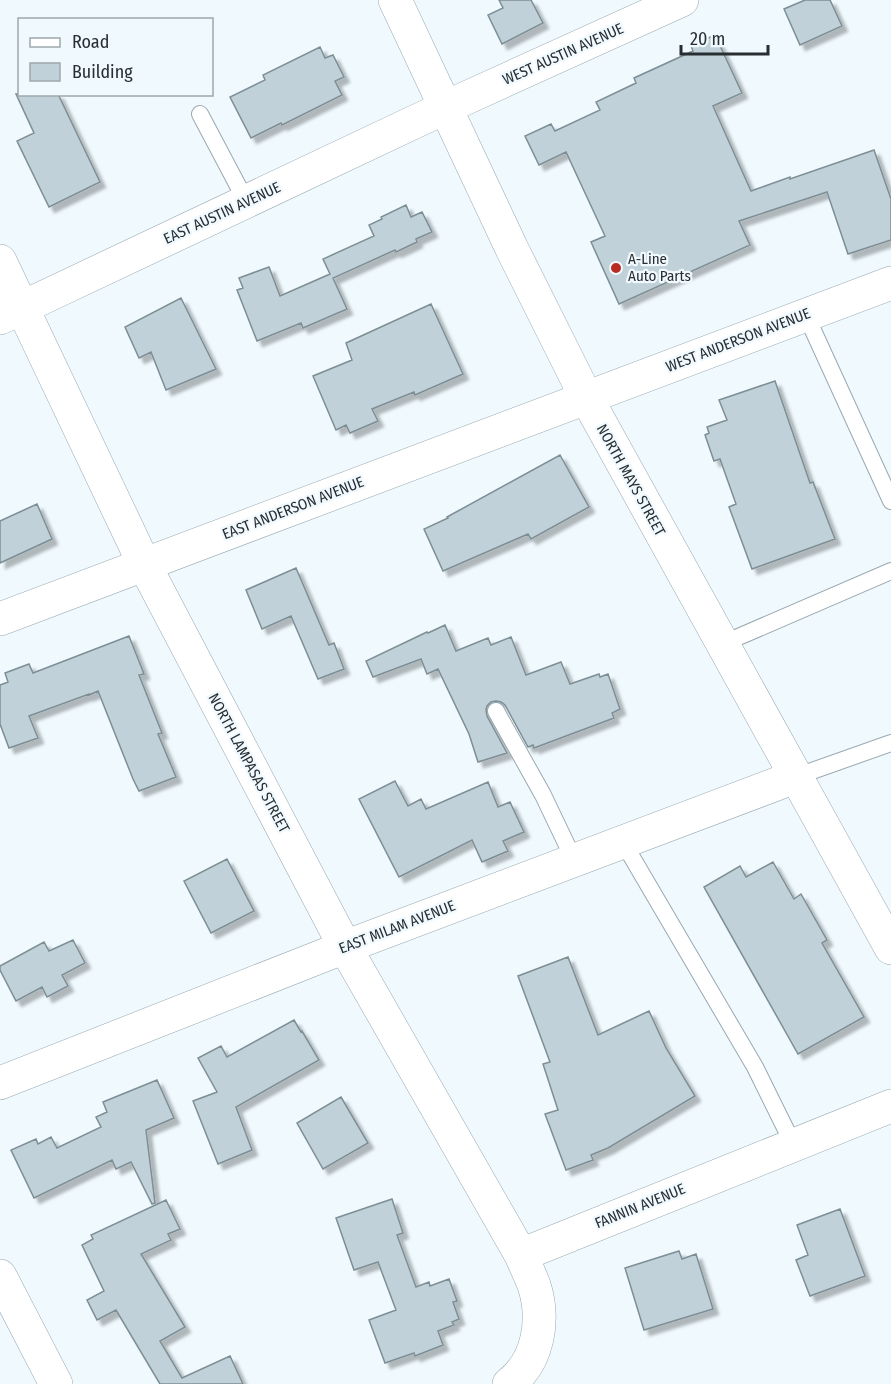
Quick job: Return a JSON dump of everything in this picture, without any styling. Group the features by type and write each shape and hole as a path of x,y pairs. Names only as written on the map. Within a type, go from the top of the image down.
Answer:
{"street":[{"name":"NORTH MAYS STREET","path":"395,0 444,108 586,397 891,948"},
{"name":"WEST AUSTIN AVENUE","path":"444,108 682,0"},
{"name":"EAST AUSTIN AVENUE","path":"11,313 444,108"},
{"name":"NORTH LAMPASAS STREET","path":"0,261 11,313 345,947 521,1254"},
{"name":"WEST ANDERSON AVENUE","path":"586,397 891,283"},
{"name":"EAST ANDERSON AVENUE","path":"0,619 586,397"},
{"name":"EAST MILAM AVENUE","path":"0,1083 345,947 795,777"},
{"name":"FANNIN AVENUE","path":"521,1254 891,1106"},
{"path":"509,1384 523,1370 531,1357 537,1343 539,1325 534,1286 521,1254"},
{"path":"0,1275 56,1384"}],"lane":[{"path":"200,114 246,201"},
{"path":"806,315 891,501"},
{"path":"722,644 891,572"},
{"path":"496,711 543,795 574,860"},
{"path":"795,777 891,743"},
{"path":"623,842 755,1067 793,1144"}],"building":[{"path":"499,0 531,0 543,23 502,44 488,15 503,8"},
{"path":"805,0 830,0 842,26 800,45 784,9"},
{"path":"715,35 742,93 713,106 751,191 874,150 891,199 891,240 848,254 827,192 739,221 750,245 619,304 591,242 605,236 566,152 539,165 525,136 551,124 555,131 600,110 596,102 636,83 634,78 693,51 691,46"},
{"path":"320,47 325,58 333,55 344,77 335,81 342,95 251,138 230,97 265,80 263,75"},
{"path":"16,94 18,96 59,96 100,182 49,207 17,141 34,133"},
{"path":"406,205 411,217 422,212 432,232 396,252 395,250 333,278 347,309 303,328 301,323 257,341 237,290 243,288 239,278 269,267 280,296 330,274 323,259 374,236 369,225"},
{"path":"181,298 216,369 166,390 151,352 139,358 125,327"},
{"path":"431,304 463,374 415,395 414,392 372,409 378,421 350,433 346,425 336,430 313,376 352,360 346,343"},
{"path":"775,381 810,483 813,482 835,539 752,569 729,507 736,504 720,459 714,461 705,435 709,433 707,427 727,420 719,400"},
{"path":"560,455 589,507 531,539 528,534 443,571 424,529 448,518"},
{"path":"37,504 52,539 0,563 0,521"},
{"path":"296,568 329,645 334,643 344,669 318,679 291,616 262,629 246,590"},
{"path":"445,625 456,651 488,638 491,645 511,637 526,675 561,662 570,684 599,674 600,677 608,674 620,709 612,713 614,718 534,748 533,745 528,747 505,705 501,702 491,702 487,706 487,716 507,753 478,762 469,734 438,669 427,674 421,659 373,677 366,661"},
{"path":"129,636 144,674 139,675 162,733 158,734 176,777 139,791 98,691 29,716 38,738 9,748 0,724 0,685 8,682 5,673 29,664 33,673"},
{"path":"395,781 408,806 421,799 426,809 488,782 498,807 510,802 524,832 503,841 508,851 482,862 472,840 399,877 359,799"},
{"path":"227,859 254,911 211,933 184,881"},
{"path":"773,862 794,899 801,894 827,940 822,943 864,1017 798,1054 704,887 740,866 746,877"},
{"path":"73,940 85,963 62,975 68,986 47,997 42,987 16,1001 0,966 44,942 49,951"},
{"path":"568,957 598,1035 649,1011 666,1048 695,1096 608,1148 591,1155 593,1160 566,1170 545,1114 558,1110 543,1064 550,1062 518,976"},
{"path":"294,1020 319,1060 236,1107 252,1150 218,1164 193,1101 217,1092 198,1058 221,1046 227,1057"},
{"path":"157,1080 174,1118 146,1130 155,1203 152,1204 131,1162 116,1169 112,1160 34,1198 11,1150 36,1139 38,1144 51,1137 57,1148 101,1127 96,1117 107,1112 103,1102"},
{"path":"341,1097 368,1143 323,1169 297,1123"},
{"path":"392,1199 403,1233 397,1235 416,1287 429,1282 430,1286 449,1279 457,1301 453,1302 459,1319 452,1322 454,1325 438,1331 443,1345 415,1356 414,1353 385,1363 369,1320 396,1310 378,1262 354,1270 336,1218"},
{"path":"166,1200 180,1229 168,1234 171,1240 141,1254 185,1327 160,1341 182,1378 230,1356 243,1384 160,1384 116,1310 97,1320 87,1300 104,1291 82,1245 93,1239 91,1235"},
{"path":"840,1209 865,1276 810,1296 796,1260 808,1255 797,1225"},
{"path":"679,1251 682,1259 696,1254 713,1309 644,1330 625,1268"}],"place":[{"name":"A-Line Auto Parts","path":"616,268"}]}
